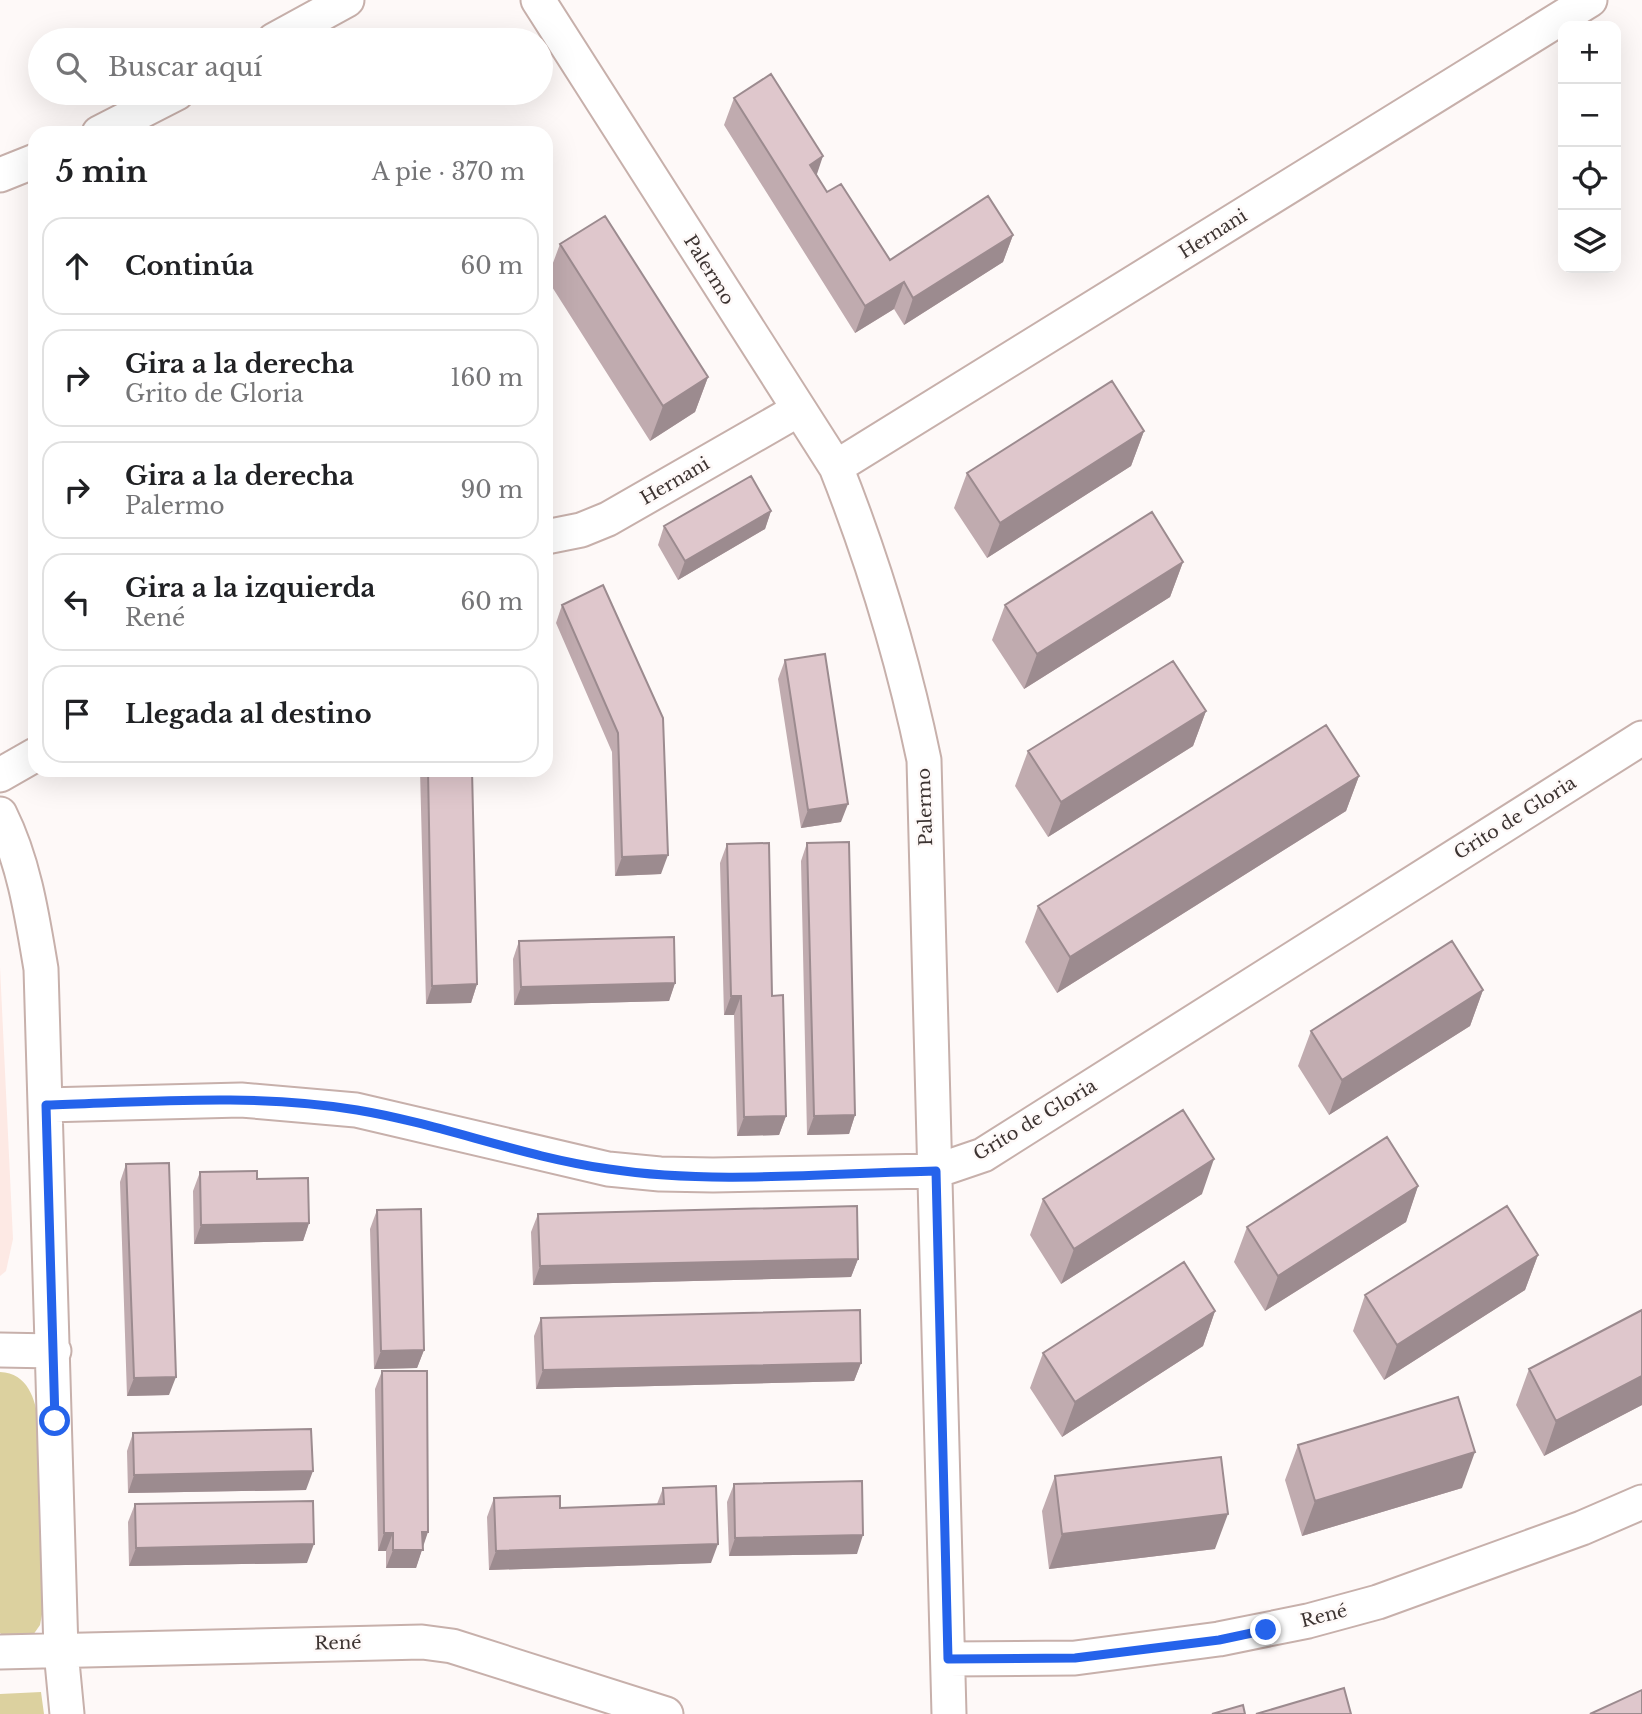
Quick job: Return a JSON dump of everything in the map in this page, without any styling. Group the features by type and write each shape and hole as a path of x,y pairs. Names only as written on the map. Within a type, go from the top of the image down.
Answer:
{"street":[{"path":"296,28 347,0"},
{"name":"Palermo","path":"538,0 836,467 866,542 889,614 924,760 949,1714"},
{"name":"Hernani","path":"836,467 1590,0"},
{"path":"113,126 154,105"},
{"path":"0,175 28,164"},
{"name":"Hernani","path":"553,536 581,530 608,519 798,410"},
{"name":"Grito de Gloria","path":"46,1105 241,1100 356,1110 608,1169 660,1174 936,1171 983,1154 1642,738"},
{"path":"0,775 28,759"},
{"path":"0,814 13,840 29,899 41,968 61,1651 67,1714"},
{"path":"0,1350 54,1350"},
{"name":"René","path":"948,1659 1075,1658 1219,1640 1308,1621 1378,1602 1582,1528 1642,1502"},
{"name":"René","path":"0,1652 340,1642 432,1643 465,1650 666,1714"}],"shaded area":[{"path":"0,967 13,1239 6,1271 0,1276"},
{"path":"0,1372 10,1373 24,1382 32,1396 39,1422 44,1604 40,1625 33,1635 7,1639 0,1633"},
{"path":"41,1692 44,1714 0,1714 0,1694"}],"building":[{"path":"771,74 823,156 810,165 827,192 841,184 890,260 988,196 1013,235 913,298 904,282 865,306 734,98"},
{"path":"605,216 708,377 663,406 560,244"},
{"path":"1112,381 1144,431 1000,523 967,473"},
{"path":"751,476 771,511 685,561 664,526"},
{"path":"1152,512 1183,562 1037,654 1005,605"},
{"path":"603,585 663,718 668,855 622,857 618,733 562,605"},
{"path":"825,654 848,804 808,810 785,660"},
{"path":"1173,661 1206,711 1061,802 1028,751"},
{"path":"1326,725 1359,776 1070,957 1038,906"},
{"path":"428,777 472,777 477,984 432,986"},
{"path":"849,842 855,1115 814,1116 807,843"},
{"path":"769,843 772,996 783,995 786,1116 744,1117 741,996 731,996 727,844"},
{"path":"674,937 675,983 521,987 519,941"},
{"path":"1452,941 1483,990 1342,1080 1311,1031"},
{"path":"1183,1110 1214,1159 1074,1249 1043,1199"},
{"path":"1387,1137 1418,1186 1278,1276 1247,1227"},
{"path":"169,1163 176,1377 134,1378 126,1164"},
{"path":"257,1171 257,1179 308,1178 309,1223 201,1225 200,1172"},
{"path":"857,1206 858,1259 540,1266 538,1214"},
{"path":"1507,1206 1538,1255 1397,1345 1365,1295"},
{"path":"421,1209 424,1350 381,1351 377,1210"},
{"path":"1184,1262 1215,1311 1075,1402 1043,1353"},
{"path":"860,1310 861,1363 543,1370 541,1318"},
{"path":"1642,1310 1642,1376 1556,1421 1529,1369"},
{"path":"382,1371 427,1371 428,1532 422,1532 423,1550 393,1550 393,1533 384,1533"},
{"path":"1458,1397 1475,1452 1315,1501 1298,1445"},
{"path":"311,1429 313,1471 134,1475 133,1433"},
{"path":"1221,1457 1228,1514 1062,1534 1055,1476"},
{"path":"862,1481 863,1535 735,1538 734,1484"},
{"path":"716,1486 718,1544 496,1551 494,1498 560,1496 560,1508 664,1504 663,1488"},
{"path":"313,1501 314,1544 136,1548 135,1504"},
{"path":"1344,1688 1351,1714 1256,1714"},
{"path":"1642,1690 1642,1714 1590,1714"},
{"path":"1243,1705 1245,1714 1212,1714"}],"route":[{"path":"55,1421 46,1105 241,1100 356,1110 608,1169 660,1174 936,1171 948,1659 1075,1658 1219,1640 1266,1630"}]}
